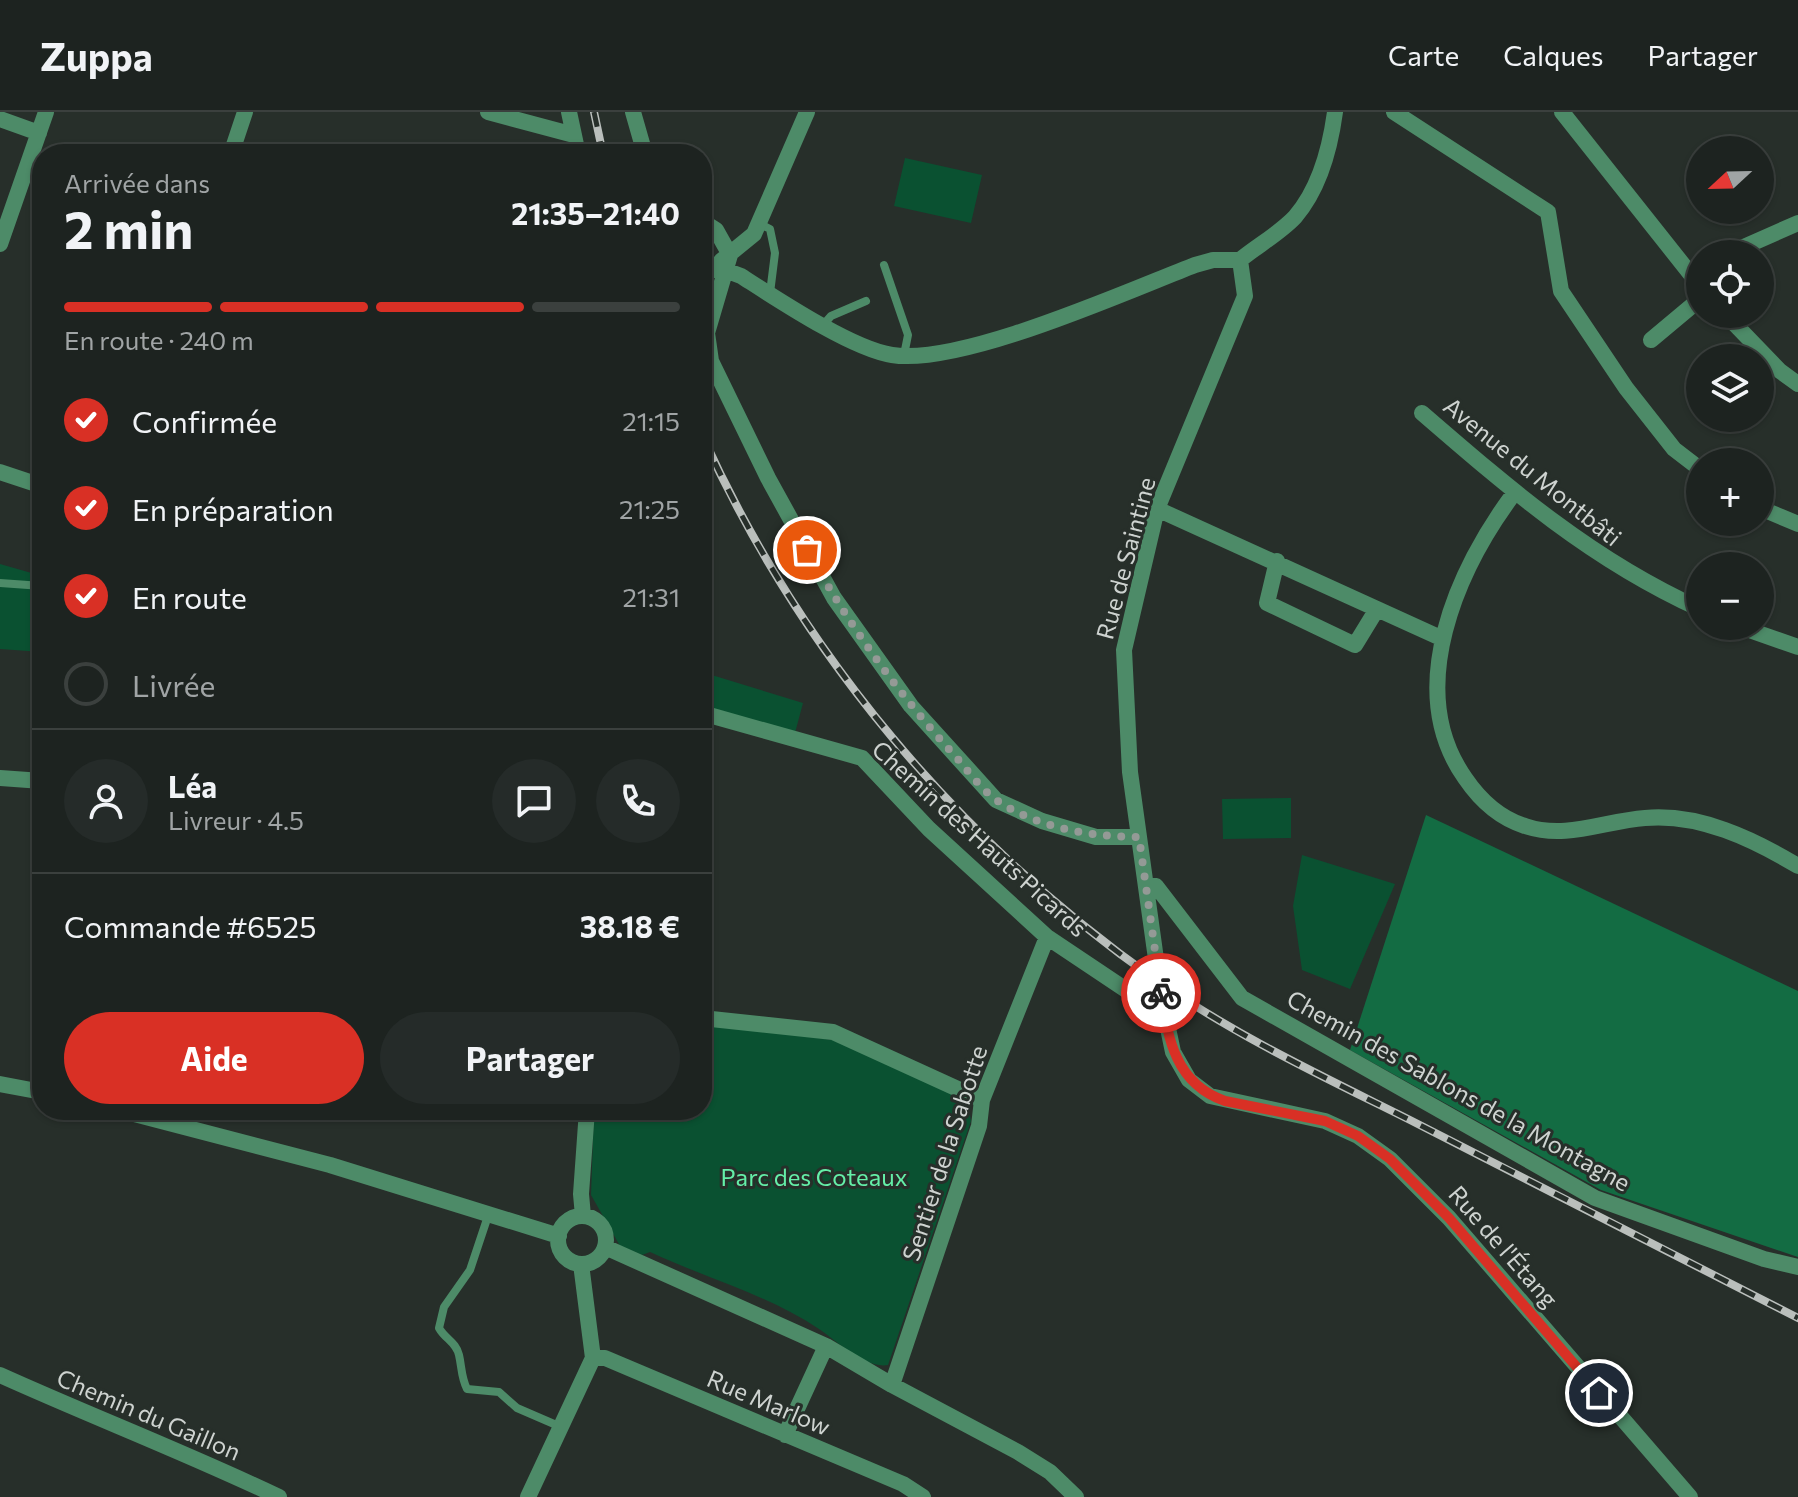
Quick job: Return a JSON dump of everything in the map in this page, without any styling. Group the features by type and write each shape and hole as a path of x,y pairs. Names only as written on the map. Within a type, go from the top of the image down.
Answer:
{"street":[{"path":"35,144 46,112"},
{"path":"234,144 245,112"},
{"path":"488,112 574,135"},
{"path":"569,112 576,144"},
{"path":"633,112 642,144"},
{"path":"717,266 747,243 807,112"},
{"path":"717,266 870,348 904,356 959,348 1018,332 1195,265 1213,260 1240,260 1294,217 1317,182 1331,146 1335,112"},
{"path":"1394,112 1548,212 1561,291 1626,388 1674,449 1686,458"},
{"path":"1565,113 1686,268"},
{"path":"5,121 39,133"},
{"path":"0,244 32,153"},
{"path":"1759,240 1798,223"},
{"path":"712,227 716,230 717,266 712,300"},
{"name":"Rue de Saintine","path":"1165,1016 1130,772 1124,650 1157,509 1245,296 1240,260"},
{"path":"1651,340 1686,311"},
{"path":"1739,328 1780,371 1798,384"},
{"path":"712,363 768,478 834,598 911,706 979,784 1007,807 1096,837 1139,837"},
{"name":"Avenue du Montbâti","path":"1422,413 1515,492 1609,563 1686,602"},
{"path":"0,472 32,483"},
{"path":"1515,492 1477,549 1443,639 1437,709 1445,740 1460,770 1493,811 1523,826 1569,832 1624,820 1676,817 1763,845 1798,866"},
{"path":"1157,509 1443,639"},
{"path":"1774,514 1798,524"},
{"path":"1277,561 1267,603 1355,645 1377,609"},
{"path":"1774,639 1798,647"},
{"name":"Chemin des Hauts Picards","path":"712,716 862,758 929,829 1047,937 1165,1016"},
{"path":"0,778 32,780"},
{"name":"Chemin des Sablons de la Montagne","path":"1147,885 1156,886 1242,998 1595,1198 1764,1259 1798,1267"},
{"name":"Sentier de la Sabotte","path":"892,1385 979,1126 982,1100 1047,937"},
{"name":"Rue de l'Étang","path":"1165,1016 1180,1066 1200,1090 1225,1101 1314,1118 1358,1136 1390,1159 1423,1191 1690,1497"},
{"path":"712,1019 833,1032 982,1100"},
{"path":"0,1084 32,1090"},
{"path":"157,1120 330,1165 559,1236"},
{"path":"583,1216 581,1194 586,1120"},
{"path":"581,1264 562,1252 559,1236 565,1224 583,1216"},
{"path":"581,1264 596,1259 605,1247 602,1226 583,1216"},
{"path":"605,1247 826,1346 1018,1452 1050,1472 1076,1497"},
{"path":"528,1497 593,1358 581,1264"},
{"path":"785,1435 826,1346"},
{"name":"Rue Marlow","path":"593,1358 605,1358 903,1484 923,1497"},
{"name":"Chemin du Gaillon","path":"0,1375 103,1422 185,1451 279,1497"}],"lane":[{"path":"758,223 770,229 775,253 770,293"},
{"path":"884,265 908,335 904,356"},
{"path":"824,324 831,316 866,301"},
{"path":"0,583 32,585"},
{"path":"488,1216 470,1270 444,1307 439,1328 452,1340 459,1355 462,1379 467,1389 499,1392 517,1408 562,1427"}],"green space":[{"path":"905,158 982,175 971,223 894,206"},
{"path":"0,564 32,573 32,651 0,649"},
{"path":"712,675 803,703 795,733 712,709"},
{"path":"1291,798 1291,838 1223,839 1222,799"},
{"path":"1426,815 1798,991 1798,1257 1601,1190 1350,1050"},
{"path":"1302,855 1395,884 1350,989 1302,970 1293,906"},
{"name":"Parc des Coteaux","path":"712,1023 833,1040 967,1100 971,1121 888,1365 861,1359 819,1329 758,1297 650,1252 642,1255 620,1246 591,1195 594,1120 712,1120"}],"railway":[{"path":"594,112 601,144"},
{"path":"712,455 742,516 787,593 837,667 893,738 952,805 1016,867 1084,926 1156,980 1249,1038 1798,1318"}],"way so far":[{"path":"807,550 834,598 911,706 996,800 1042,821 1096,837 1139,837 1161,993"}],"route":[{"path":"1161,993 1173,1052 1189,1080 1210,1096 1225,1101 1291,1111 1325,1121 1358,1136 1390,1159 1449,1218 1599,1393"}]}
